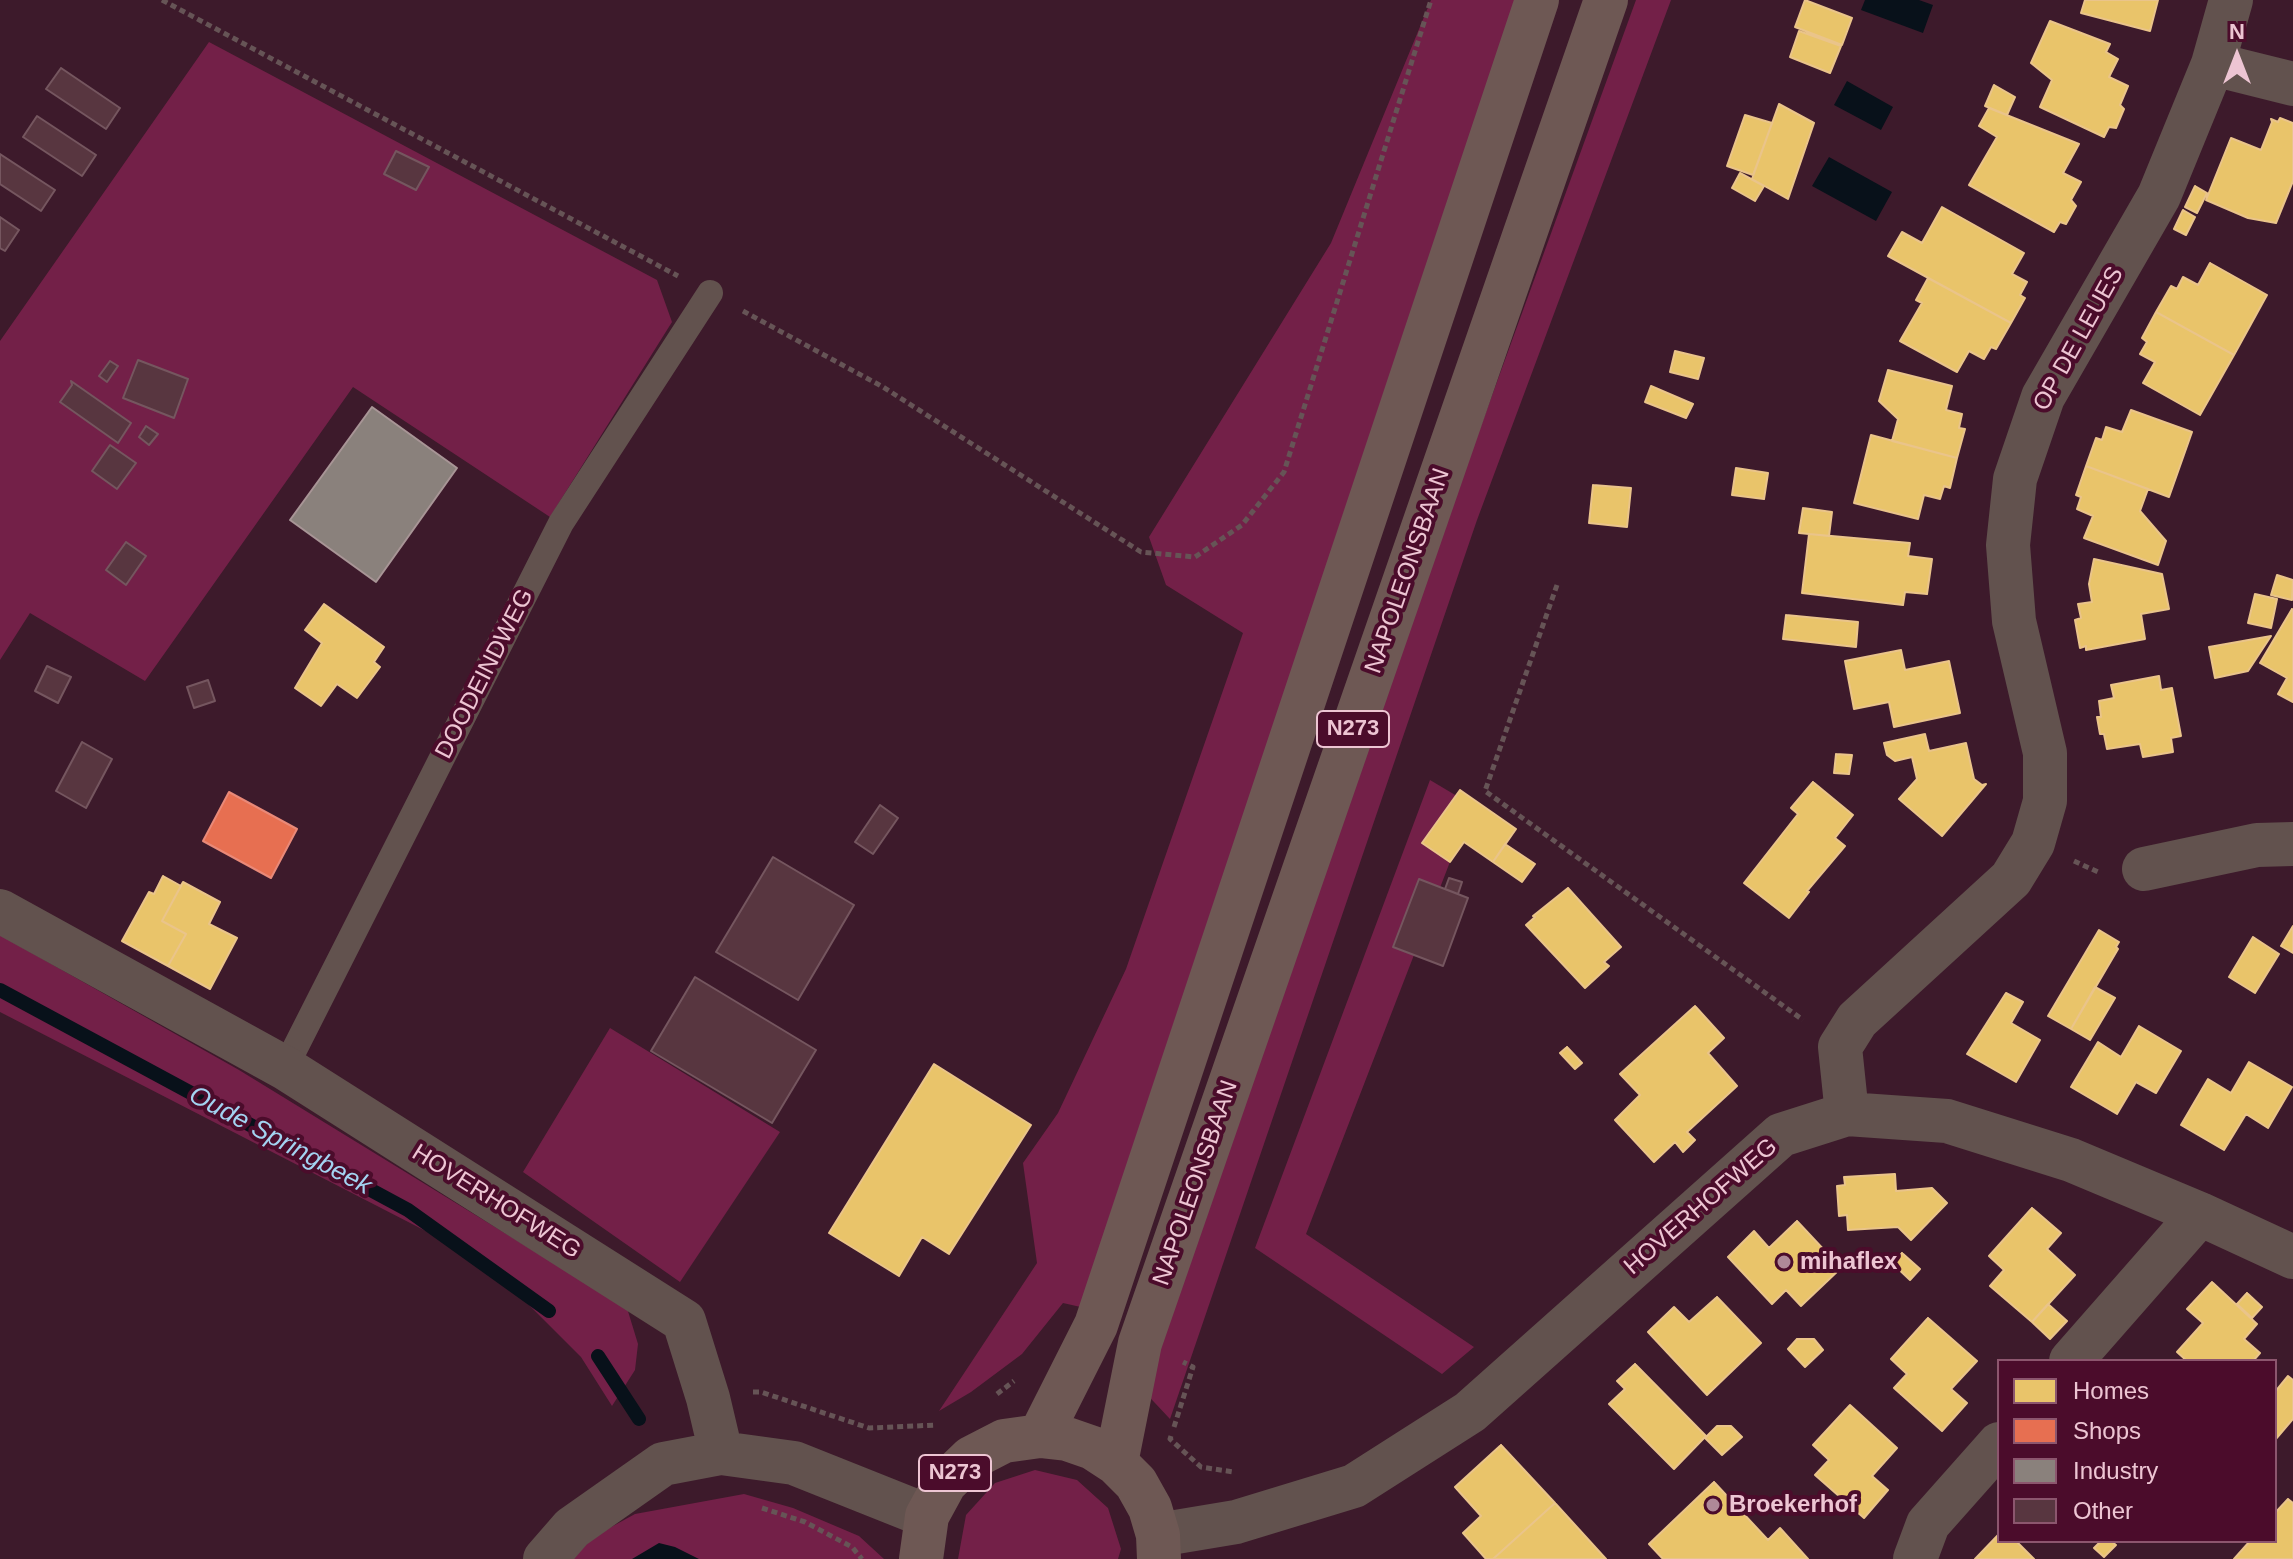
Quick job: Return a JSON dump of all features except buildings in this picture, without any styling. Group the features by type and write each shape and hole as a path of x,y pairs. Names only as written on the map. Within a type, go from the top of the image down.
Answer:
{"main road":[{"name":"NAPOLEONSBAAN","path":"1040,1436 1096,1325 1537,0"},
{"name":"NAPOLEONSBAAN","path":"1116,1463 1140,1343 1606,0"},
{"name":"N273","path":"921,1559 927,1516 945,1483 971,1458 1004,1441 1040,1436 1067,1439 1093,1448 1116,1463 1136,1483 1150,1508 1159,1547"}],"street":[{"name":"OP DE LEUES","path":"2022,861 2045,801 2045,753 2014,621 2008,545 2015,479 2043,397 2159,196 2213,64 2231,0"},
{"path":"2213,64 2293,84"},
{"path":"2144,869 2257,845 2293,844"},
{"path":"1847,1114 1840,1047 1857,1020 2022,861"},
{"name":"HOVERHOFWEG","path":"0,911 285,1068 684,1321 721,1453"},
{"name":"HOVERHOFWEG","path":"1159,1547 1229,1541 1354,1486 1470,1412 1781,1135 1847,1114 1947,1121 2071,1160 2293,1257"},
{"path":"2073,1359 2200,1214"},
{"path":"1915,1559 1928,1524 1997,1446"},
{"path":"545,1559 572,1528 663,1464 721,1453 794,1463 927,1516"}],"lane":[{"name":"DOODEINDWEG","path":"285,1068 561,523 710,293"}],"path":[{"path":"162,0 883,387 1141,552 1195,557 1242,525 1284,472 1431,0"},
{"path":"1557,585 1485,791 1840,1047"},
{"path":"2022,861 2105,875 2144,869"},
{"path":"753,1505 805,1522 852,1547 862,1559"}],"shaded area":[{"path":"1431,0 1516,0 1085,1308 1063,1303 1022,1354 971,1392 939,1411 1037,1263 1023,1163 1058,1113 1126,969 1243,633 1166,585 1149,537 1331,243"},
{"path":"1636,0 1671,0 1477,520 1170,1419 1139,1386 1265,1019"},
{"path":"1865,0 1919,0 1933,5 1923,33 1861,10"},
{"path":"209,42 657,280 672,322 550,517 353,387 145,681 30,613 0,660 0,341"},
{"path":"1847,81 1893,107 1881,130 1834,105"},
{"path":"1829,157 1892,192 1876,221 1812,186"},
{"path":"1430,780 1472,805 1306,1234 1474,1347 1442,1374 1255,1248"},
{"path":"0,935 239,1070 627,1308 638,1344 635,1370 612,1406 581,1357 512,1288 451,1244 0,1012"},
{"path":"610,1028 780,1132 680,1282 523,1172"},
{"path":"1035,1470 1077,1480 1108,1508 1121,1549 1118,1559 958,1559 966,1515 995,1483"},
{"path":"744,1494 793,1508 859,1536 884,1559 573,1559 593,1537 635,1514"},
{"path":"659,1543 675,1547 699,1559 632,1559"}],"waterway":[{"name":"Oude Springbeek","path":"0,990 408,1210 549,1311"},
{"name":"Oude Springbeek","path":"598,1356 639,1419"}],"place":[{"name":"mihaflex","path":"1784,1262"},
{"name":"Broekerhof","path":"1713,1505"}]}
